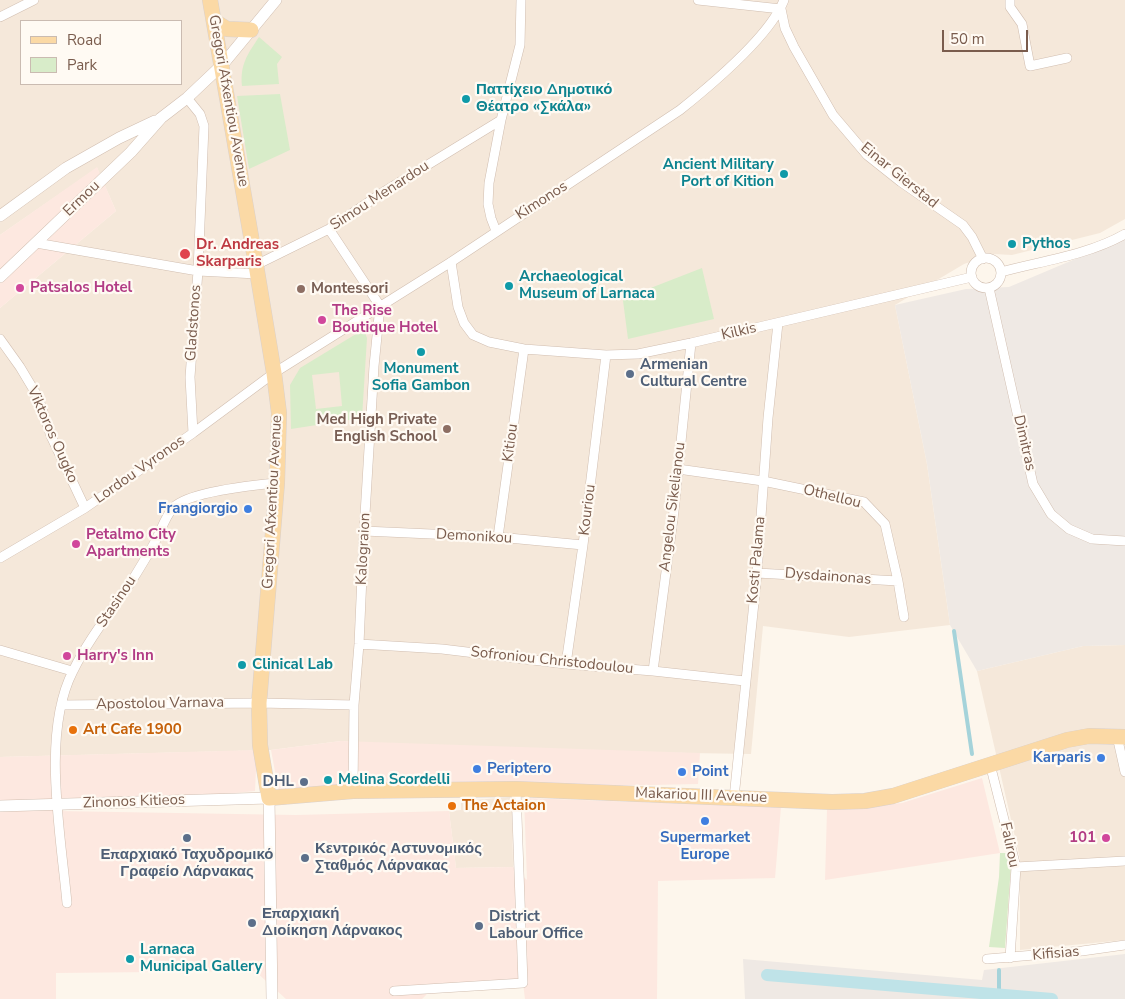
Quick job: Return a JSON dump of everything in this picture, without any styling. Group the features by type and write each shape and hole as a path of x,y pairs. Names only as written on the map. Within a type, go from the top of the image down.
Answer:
{"main road":[{"name":"Gregori Afxentiou Avenue","path":"210,0 223,64 279,413 277,483 259,703 260,745 269,798"},
{"path":"214,21 227,29 251,30"},
{"name":"Makariou III Avenue","path":"269,798 353,792 516,789 832,802 865,801 894,796 1067,740 1089,736 1121,736"}],"street":[{"path":"0,17 34,0"},
{"path":"0,216 66,168 119,138 161,118 187,98 223,64 276,0"},
{"path":"496,231 488,204 489,182 501,120 520,45 521,0"},
{"path":"698,0 782,4"},
{"path":"1010,0 1010,7 1022,24 1030,66 1067,58"},
{"name":"Kimonos","path":"274,373 451,262 680,110 703,92 758,38 782,4"},
{"name":"Einar Gierstad","path":"782,4 785,28 833,115 867,154 901,182 962,226 972,237 983,259"},
{"name":"Gladstonos","path":"187,98 200,114 204,126 198,271 190,377 193,434"},
{"name":"Ermou","path":"0,277 131,152 161,118"},
{"name":"Simou Menardou","path":"257,270 328,229 501,120"},
{"path":"119,138 128,146 131,152"},
{"path":"328,229 380,306"},
{"path":"1001,272 1088,250 1108,243 1125,234"},
{"path":"36,243 198,271 257,270"},
{"path":"983,259 993,260 997,263 1001,272 999,280 989,288 980,287 972,277 972,268 983,259"},
{"name":"Kilkis","path":"451,262 458,308 464,323 473,335 489,342 524,349 606,355 638,354 691,343 972,277"},
{"name":"Dimitras","path":"989,288 1033,484 1051,514 1069,529 1092,539 1125,541"},
{"name":"Kalograion","path":"353,792 354,705 374,366 380,306"},
{"name":"Kosti Palama","path":"734,798 757,573 763,481 778,323"},
{"name":"Viktoros Ougko","path":"0,339 38,397 51,436 85,508"},
{"name":"Angelou Sikelianou","path":"653,671 678,469 691,343"},
{"name":"Kitiou","path":"498,537 524,349"},
{"name":"Kouriou","path":"566,664 583,545 606,355"},
{"name":"Lordou Vyronos","path":"0,558 85,508 193,434 274,373"},
{"name":"Othellou","path":"678,469 763,481 864,502 885,524 904,617"},
{"name":"Stasinou","path":"66,903 56,804 56,737 61,705 72,671 154,545 173,508 187,500 236,487 277,483"},
{"name":"Demonikou","path":"364,531 498,537 583,545"},
{"name":"Dysdainonas","path":"757,573 898,581"},
{"name":"Sofroniou Christodoulou","path":"359,644 449,650 566,664 745,681"},
{"path":"0,650 72,671"},
{"name":"Apostolou Varnava","path":"61,705 259,703 354,705"},
{"path":"1121,736 1125,772"},
{"name":"Falirou","path":"990,764 1016,867 1010,958"},
{"path":"394,990 523,983 516,789"},
{"path":"269,798 272,999"},
{"name":"Zinonos Kitieos","path":"0,806 269,798"},
{"path":"1016,867 1125,861"},
{"name":"Kifisias","path":"987,959 1082,951 1125,945"}],"shaded area":[{"path":"0,0 1125,0 1125,219 1100,233 1012,255 994,254 964,264 895,305 927,464 950,625 849,637 763,626 751,754 501,750 341,741 271,750 0,757 0,308 116,211 97,168 0,235"},
{"path":"97,167 116,211 0,308 0,235"},
{"path":"1125,238 1125,645 1083,646 977,671 950,625 927,464 895,305 966,289 1009,287"},
{"path":"1125,645 1125,940 1020,950 1020,859 977,671 1083,646"},
{"path":"341,741 700,753 698,784 279,793 271,750"},
{"path":"257,750 255,791 57,811 296,815 449,811 456,868 513,867 527,880 524,798 781,807 775,878 658,881 657,999 525,999 523,983 427,994 422,999 286,999 255,971 56,973 56,999 0,999 0,757"},
{"path":"982,778 1000,853 825,880 827,810 902,803"},
{"path":"512,797 513,867 456,868 449,811 461,810 461,801"},
{"path":"1125,954 1125,999 745,999 743,959 982,980 984,970"}],"green space":[{"path":"259,37 282,57 277,64 279,84 242,86 242,72 245,60"},
{"path":"280,94 290,150 249,169 237,96"},
{"path":"702,268 714,319 628,339 622,293 648,289"},
{"path":"364,331 367,338 362,418 291,429 290,385 300,368","holes":["339,372 342,406 316,409 312,375"]},
{"path":"1000,853 1007,853 1011,866 1005,948 989,947 999,877"}],"waterway":[{"path":"954,631 972,754"},
{"path":"999,970 999,993"},
{"path":"767,975 1052,999"}],"place":[{"name":"Παττίχειο Δημοτικό Θέατρο «Σκάλα»","path":"466,99"},
{"name":"Ancient Military Port of Kition","path":"784,174"},
{"name":"Pythos","path":"1012,244"},
{"name":"Dr. Andreas Skarparis","path":"185,254"},
{"name":"Archaeological Museum of Larnaca","path":"509,286"},
{"name":"Patsalos Hotel","path":"20,288"},
{"name":"Montessori","path":"301,289"},
{"name":"The Rise Boutique Hotel","path":"322,320"},
{"name":"Monument Sofia Gambon","path":"421,352"},
{"name":"Armenian Cultural Centre","path":"630,374"},
{"name":"Med High Private English School","path":"447,429"},
{"name":"Frangiorgio","path":"248,509"},
{"name":"Petalmo City Apartments","path":"76,544"},
{"name":"Harry's Inn","path":"67,656"},
{"name":"Clinical Lab","path":"242,665"},
{"name":"Art Cafe 1900","path":"73,730"},
{"name":"Karparis","path":"1101,758"},
{"name":"Periptero","path":"477,769"},
{"name":"Point","path":"682,772"},
{"name":"Melina Scordelli","path":"328,780"},
{"name":"DHL","path":"304,782"},
{"name":"The Actaion","path":"452,806"},
{"name":"Supermarket Europe","path":"705,821"},
{"name":"Επαρχιακό Ταχυδρομικό Γραφείο Λάρνακας","path":"187,838"},
{"name":"101","path":"1106,838"},
{"name":"Κεντρικός Αστυνομικός Σταθμός Λάρνακας","path":"305,858"},
{"name":"Επαρχιακή Διοίκηση Λάρνακος","path":"252,923"},
{"name":"District Labour Office","path":"479,926"},
{"name":"Larnaca Municipal Gallery","path":"130,959"}]}
